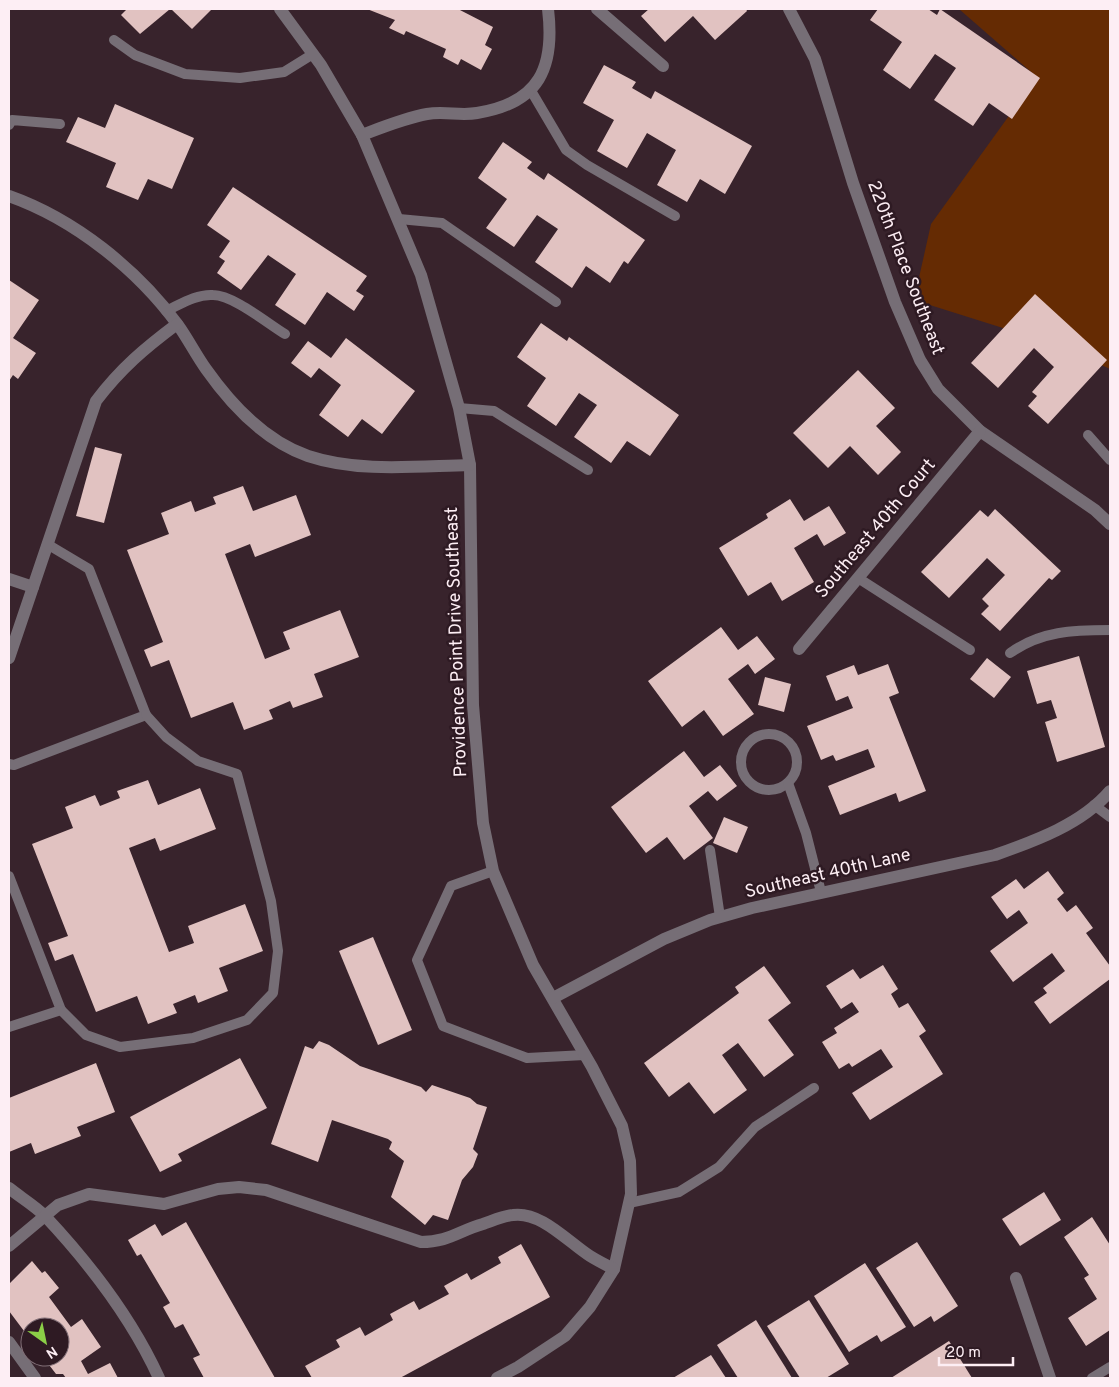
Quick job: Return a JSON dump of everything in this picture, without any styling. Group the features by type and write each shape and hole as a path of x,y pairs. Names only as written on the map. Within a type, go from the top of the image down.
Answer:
{"street":[{"name":"Providence Point Drive Southeast","path":"280,9 313,54 362,135 421,275 459,408 470,465 474,714 483,823 493,871 533,965 586,1055 622,1126 630,1161 629,1203 614,1269 590,1307 566,1336 518,1368 497,1378"},
{"path":"362,135 428,114 476,113 502,107 525,96 539,80 548,61 551,38 548,9"},
{"path":"597,9 663,66"},
{"name":"220th Place Southeast","path":"789,9 815,59 853,183 896,302 920,360 938,389 980,431 1095,510 1110,524"},
{"path":"9,196 30,204 80,232 132,274 177,324 228,398 244,416 287,446 308,456 370,466 470,465"},
{"path":"9,658 96,401 123,368 141,351 177,324"},
{"name":"Southeast 40th Court","path":"798,649 980,431"},
{"path":"9,579 33,587"},
{"name":"Southeast 40th Lane","path":"553,998 664,939 720,917 821,892 995,855 1054,831 1094,805 1110,791"},
{"path":"9,1246 44,1215 70,1200 89,1194 164,1204 218,1189 240,1187 266,1190 421,1242 437,1242 454,1238 476,1226 513,1214 529,1216 546,1224 591,1256 614,1269"},
{"path":"9,1188 44,1215 106,1289 141,1341 160,1378"},
{"path":"1016,1278 1050,1378"},
{"path":"9,1342 35,1378"}],"lane":[{"path":"114,40 135,55 185,74 240,78 284,72 313,54"},
{"path":"530,89 566,150 587,165 674,216"},
{"path":"9,125 12,120 60,124"},
{"path":"399,219 442,223 556,302"},
{"path":"166,311 195,297 214,294 233,302 284,334"},
{"path":"459,408 494,411 588,470"},
{"path":"1088,435 1110,460"},
{"path":"9,876 61,1010 86,1036 120,1047 192,1038 247,1020 273,993 278,951 271,901 237,774 198,761 166,737 146,715 89,569 47,544"},
{"path":"858,578 970,650"},
{"path":"1010,653 1042,636 1069,630 1110,630"},
{"path":"9,764 14,765 146,715"},
{"path":"788,783 780,788 762,789 747,779 741,763 742,754 753,739 771,734 788,741 797,758 797,767 788,783 806,833 821,892"},
{"path":"1094,805 1110,817"},
{"path":"710,850 720,917"},
{"path":"493,871 451,886 417,960 443,1026 528,1058 586,1055"},
{"path":"9,1027 61,1010"},
{"path":"629,1203 679,1192 719,1167 755,1127 814,1088"},
{"path":"1092,1378 1110,1367"}],"shaded area":[{"path":"959,9 1110,9 1110,369 1057,345 914,300 931,224 1037,77"}],"building":[{"path":"127,9 170,9 140,34 121,15"},
{"path":"171,9 212,9 192,29"},
{"path":"367,9 458,9 493,27 485,45 492,49 481,70 461,59 458,65 443,57 446,49 406,31 404,35 389,28 395,20"},
{"path":"649,9 746,9 747,11 715,40 693,16 665,42 641,16"},
{"path":"878,9 928,9 937,15 940,9 1040,78 1012,119 989,103 973,126 934,100 956,68 935,54 910,89 883,70 902,42 870,20"},
{"path":"604,65 636,82 632,88 651,99 655,91 752,146 725,194 700,179 687,202 657,185 676,150 647,133 627,168 597,151 614,120 583,103"},
{"path":"115,104 194,138 172,189 148,179 138,200 106,187 116,163 66,142 78,117 105,128"},
{"path":"503,142 532,162 527,168 544,180 548,173 645,240 628,264 624,261 610,283 586,266 572,288 535,262 558,229 537,215 514,247 486,228 507,199 478,178"},
{"path":"233,187 367,276 356,291 364,296 354,311 327,292 305,325 275,305 296,274 268,255 241,290 217,273 225,261 219,257 230,241 207,225"},
{"path":"9,280 39,300 13,338 36,353 18,379 13,375 9,381"},
{"path":"1035,294 1107,360 1048,424 1028,406 1037,396 1032,392 1054,367 1034,348 998,388 971,363"},
{"path":"541,323 567,341 569,337 679,415 650,456 627,441 611,463 574,437 597,405 579,393 556,426 527,406 546,378 517,357"},
{"path":"346,338 415,391 382,434 362,419 348,437 319,415 341,385 319,368 311,378 291,363 308,341 331,358"},
{"path":"858,370 895,408 876,426 901,452 878,475 850,446 828,468 793,433"},
{"path":"95,447 122,454 104,523 76,516"},
{"path":"243,486 253,511 296,495 311,535 255,557 250,544 225,554 265,659 290,649 283,632 340,610 359,657 314,674 323,697 293,708 290,701 269,710 273,719 244,730 233,702 191,718 169,660 151,667 144,650 163,642 127,550 169,534 161,513 191,501 195,512 216,504 213,497"},
{"path":"790,499 804,521 829,506 846,533 824,546 817,534 794,548 814,582 782,601 771,582 748,596 719,548 768,518 766,514"},
{"path":"995,509 1061,571 1052,580 1049,578 1000,631 981,614 989,606 982,599 1005,575 987,558 949,598 921,572 980,510 988,517"},
{"path":"721,627 738,650 757,636 775,659 755,674 748,664 728,679 754,714 723,736 704,710 682,727 648,681"},
{"path":"1079,656 1105,747 1057,762 1045,722 1057,718 1051,700 1037,704 1027,671"},
{"path":"987,658 1011,677 994,698 970,679"},
{"path":"888,664 899,693 889,697 926,791 899,802 896,793 840,815 828,786 875,767 868,749 836,761 833,755 821,760 807,726 853,708 848,696 836,701 826,676 854,665 858,675"},
{"path":"765,677 791,684 784,712 758,705"},
{"path":"684,751 704,777 720,765 737,786 717,801 708,791 689,806 713,838 684,860 667,837 646,853 611,807"},
{"path":"148,780 158,805 200,788 216,829 160,851 155,838 129,848 169,952 194,943 188,926 245,904 263,951 219,968 228,991 198,1003 195,995 173,1004 177,1013 148,1024 137,996 96,1012 73,954 55,961 48,943 68,936 32,844 73,828 65,807 95,795 100,806 120,798 117,791"},
{"path":"724,817 748,827 737,853 713,843"},
{"path":"1048,871 1064,893 1057,899 1067,912 1076,905 1093,928 1086,933 1110,966 1110,979 1050,1024 1034,1002 1047,993 1043,988 1065,971 1052,953 1013,982 990,951 1028,923 1019,910 1007,919 991,897 1016,879 1024,889"},
{"path":"373,937 412,1030 378,1045 339,951"},
{"path":"883,965 898,989 891,994 899,1008 908,1003 926,1031 919,1036 943,1074 870,1120 852,1093 893,1067 881,1049 852,1067 849,1063 839,1069 822,1042 837,1033 834,1028 859,1012 852,1002 841,1009 826,986 853,969 860,979"},
{"path":"764,966 791,1003 768,1020 794,1055 764,1077 738,1043 722,1055 747,1090 714,1114 689,1082 669,1097 644,1063 739,993 735,987"},
{"path":"319,1041 329,1045 360,1066 421,1087 426,1092 432,1085 470,1098 477,1104 487,1107 473,1149 478,1154 473,1167 462,1180 448,1220 433,1215 425,1225 391,1197 404,1161 389,1149 392,1142 388,1139 332,1120 318,1162 271,1144 305,1046 313,1049"},
{"path":"240,1058 267,1108 178,1154 182,1161 160,1172 130,1117"},
{"path":"96,1063 115,1112 77,1127 81,1136 35,1154 31,1143 9,1152 9,1098"},
{"path":"1044,1192 1061,1220 1020,1246 1002,1219"},
{"path":"1092,1217 1110,1245 1110,1330 1086,1346 1068,1318 1097,1299 1084,1278 1089,1275 1064,1237"},
{"path":"186,1222 275,1378 204,1378 193,1358 200,1355 183,1324 175,1328 163,1307 170,1303 141,1254 137,1256 128,1240 155,1224 162,1236"},
{"path":"917,1242 958,1306 934,1322 931,1316 914,1327 876,1268"},
{"path":"521,1244 550,1297 400,1378 312,1378 305,1366 340,1347 336,1340 360,1327 365,1336 393,1320 390,1314 414,1301 419,1310 449,1294 444,1286 467,1273 471,1280 501,1263 498,1257"},
{"path":"32,1261 42,1273 45,1271 59,1288 49,1297 64,1317 20,1317 20,1326 9,1311 9,1284"},
{"path":"865,1263 906,1327 881,1342 877,1335 849,1352 814,1296"},
{"path":"809,1300 849,1364 826,1378 800,1378 767,1326"},
{"path":"82,1319 101,1347 81,1361 88,1374 110,1363 118,1378 66,1378 63,1374 56,1374 51,1367 70,1367 70,1326 71,1327"},
{"path":"756,1320 792,1378 738,1378 717,1345"},
{"path":"949,1341 972,1378 891,1378"},
{"path":"711,1355 726,1378 673,1378"}]}
